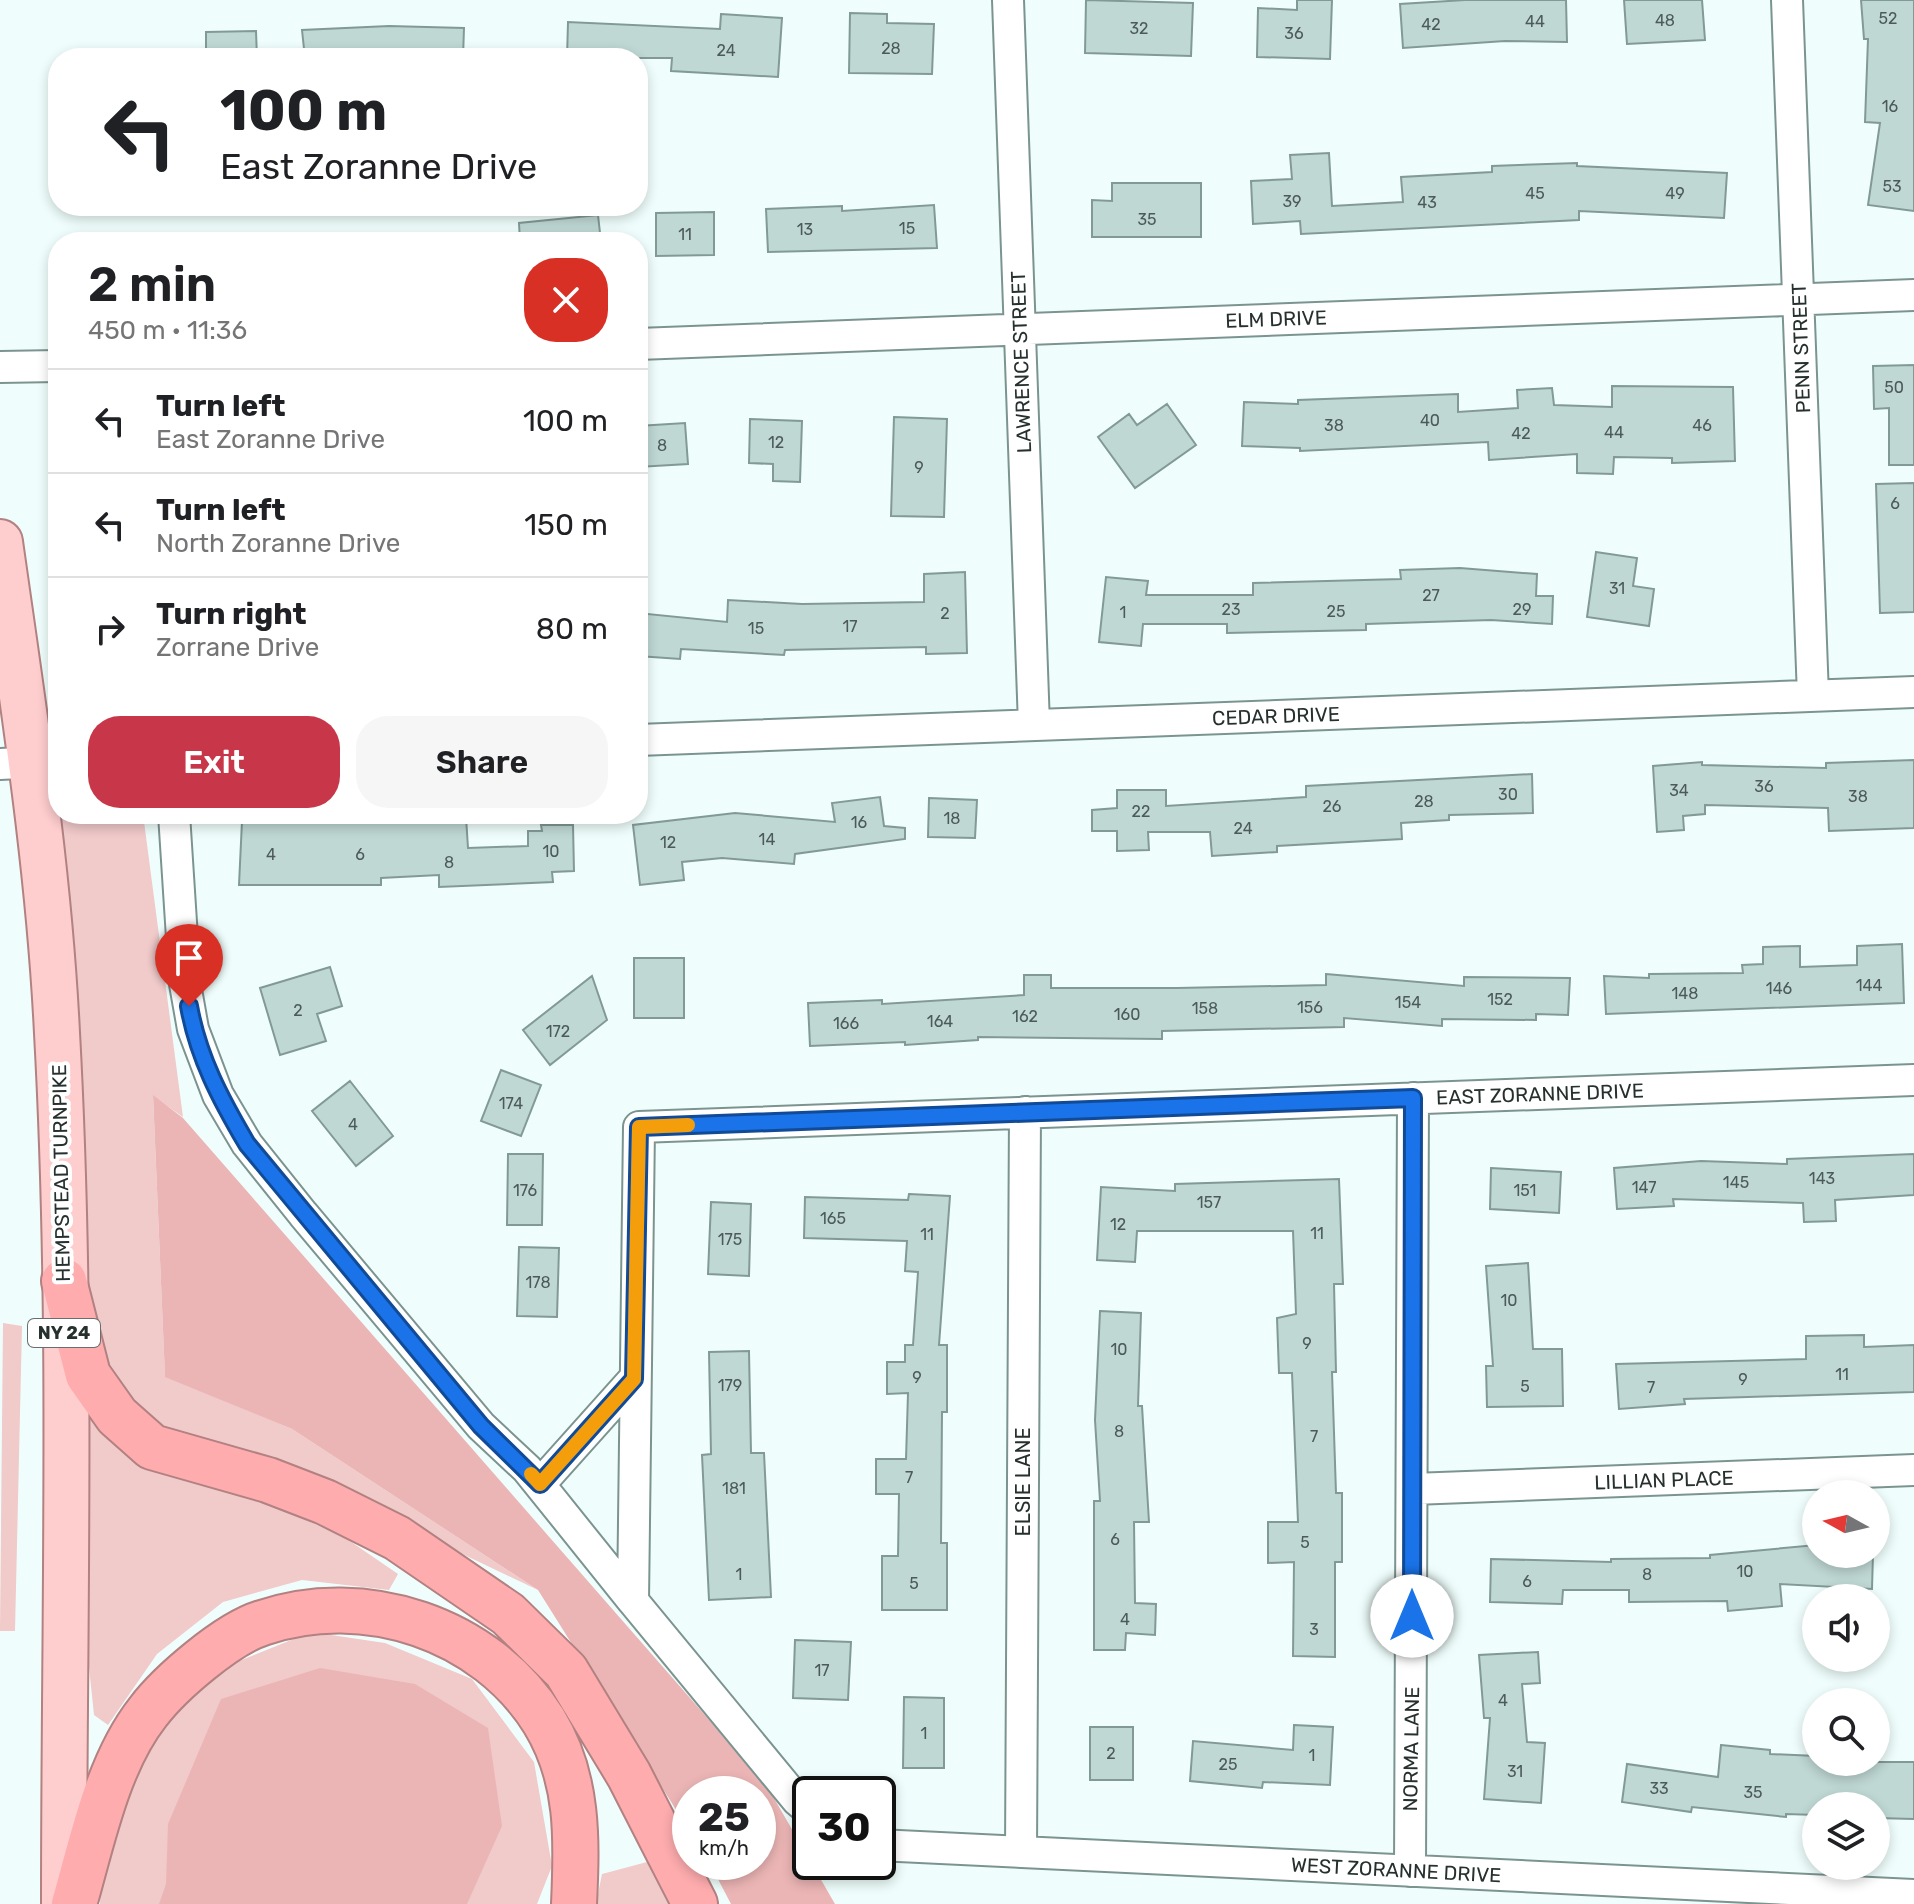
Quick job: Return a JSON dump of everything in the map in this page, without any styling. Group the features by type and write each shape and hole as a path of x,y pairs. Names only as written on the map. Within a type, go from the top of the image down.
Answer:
{"highway":[{"path":"64,1281 88,1375 117,1416 152,1447 268,1480 325,1502 397,1538 518,1624 566,1671 629,1775 695,1904"},
{"path":"74,1904 109,1784 147,1713 198,1661 260,1623 326,1609 404,1618 457,1638 500,1670 544,1721 571,1785 578,1836 574,1904"}],"main road":[{"name":"HEMPSTEAD TURNPIKE","path":"0,542 30,762 57,1030 64,1281 64,1904"}],"street":[{"name":"LAWRENCE STREET","path":"1008,0 1034,725"},
{"name":"PENN STREET","path":"1787,0 1813,696"},
{"name":"ELM DRIVE","path":"648,344 1914,295"},
{"path":"0,367 48,366"},
{"name":"CEDAR DRIVE","path":"648,740 1914,692"},
{"path":"175,824 185,984 193,1029 218,1095 247,1144 481,1426 540,1484 792,1794"},
{"name":"EAST ZORANNE DRIVE","path":"634,1379 639,1127 1914,1080"},
{"name":"NORMA LANE","path":"1410,1871 1413,1098"},
{"name":"ELSIE LANE","path":"1021,1852 1025,1112"},
{"path":"540,1484 634,1379"},
{"path":"633,1601 634,1379"},
{"name":"LILLIAN PLACE","path":"1413,1489 1914,1470"},
{"name":"WEST ZORANNE DRIVE","path":"896,1846 1914,1895"}],"shaded area":[{"path":"60,824 144,824 183,1117 153,1096 165,1376 292,1429 538,1590 341,1496 151,1433 110,1387 85,1328"},
{"path":"153,1095 183,1118 758,1776 672,1776 672,1803 538,1590 292,1429 165,1377"},
{"path":"3,1323 22,1326 15,1631 0,1631"},
{"path":"82,1405 177,1473 288,1512 344,1537 398,1574 389,1590 302,1580 223,1602 157,1654 108,1725 94,1715 83,1609"},
{"path":"311,1632 385,1643 472,1679 534,1762 552,1866 537,1904 100,1904 102,1840 140,1742 195,1679"},
{"path":"320,1668 415,1684 488,1728 502,1826 467,1904 159,1904 166,1884 168,1824 221,1699"},
{"path":"776,1802 792,1829 792,1880 821,1880 835,1904 731,1904 718,1880 776,1880"},
{"path":"647,1862 668,1904 596,1904 602,1874"}],"building":[{"path":"1086,0 1193,3 1191,56 1085,53"},
{"path":"1297,0 1332,0 1330,59 1257,57 1258,8 1297,10"},
{"path":"1465,0 1566,0 1567,42 1505,41 1403,48 1400,4"},
{"path":"1624,0 1702,0 1705,40 1627,44"},
{"path":"1861,0 1914,0 1914,211 1868,205 1880,123 1865,122 1868,39 1864,39"},
{"path":"850,13 887,14 887,23 934,24 932,74 849,73"},
{"path":"721,14 782,18 778,77 671,71 672,58 648,58 648,48 567,48 568,22 720,29"},
{"path":"389,26 464,28 463,48 304,48 302,30"},
{"path":"256,31 257,48 206,48 206,32"},
{"path":"1329,153 1332,206 1403,202 1401,177 1492,172 1492,166 1577,163 1577,166 1727,173 1724,218 1579,211 1579,220 1301,234 1300,221 1253,224 1251,181 1292,179 1290,155"},
{"path":"1112,183 1201,183 1201,237 1092,237 1092,200 1112,201"},
{"path":"934,205 937,248 768,252 766,209 842,206 842,211"},
{"path":"714,212 714,255 656,256 656,213"},
{"path":"598,216 600,232 519,232 519,223"},
{"path":"1914,365 1914,465 1889,465 1889,408 1874,409 1873,366"},
{"path":"1612,386 1733,387 1735,461 1672,463 1672,458 1614,457 1613,474 1577,473 1577,454 1489,460 1488,442 1300,451 1300,448 1242,446 1244,402 1298,404 1298,400 1458,394 1458,412 1518,408 1517,390 1552,388 1554,405 1612,407"},
{"path":"1167,404 1196,445 1135,488 1098,437 1129,414 1137,425"},
{"path":"894,417 947,419 944,517 891,516"},
{"path":"750,419 802,421 800,482 773,481 773,464 749,463"},
{"path":"685,423 688,464 648,466 648,425"},
{"path":"1914,483 1914,612 1880,613 1876,484"},
{"path":"1596,552 1637,558 1633,586 1654,589 1649,626 1587,617"},
{"path":"1460,568 1537,574 1536,596 1553,596 1552,624 1491,620 1366,624 1366,630 1227,633 1227,624 1143,624 1141,646 1099,642 1106,577 1148,581 1146,595 1253,595 1253,583 1401,579 1400,570"},
{"path":"965,572 967,653 926,654 926,647 785,650 784,655 681,649 680,659 648,657 648,614 727,622 728,600 802,604 924,602 924,574"},
{"path":"1914,760 1914,828 1829,831 1828,808 1705,805 1705,814 1683,816 1684,830 1657,832 1653,766 1702,762 1702,765 1826,768 1826,763"},
{"path":"1532,774 1533,813 1449,815 1449,820 1401,823 1402,839 1277,846 1277,852 1212,856 1210,832 1148,832 1149,850 1117,851 1117,831 1092,831 1092,810 1117,808 1117,790 1166,790 1166,806 1306,797 1306,786"},
{"path":"880,797 884,826 905,828 905,839 795,854 794,864 722,858 682,862 684,880 640,885 633,825 735,813 835,822 832,803"},
{"path":"929,798 977,800 975,838 928,837"},
{"path":"242,824 466,824 468,848 528,846 528,831 542,831 541,825 573,825 574,871 552,872 553,882 439,887 439,875 381,878 381,885 239,885"},
{"path":"1902,944 1904,1003 1606,1014 1604,976 1649,978 1649,974 1743,973 1742,965 1763,964 1763,947 1800,946 1800,967 1857,965 1857,946"},
{"path":"634,958 684,958 684,1018 634,1018"},
{"path":"330,967 342,1006 317,1014 326,1041 280,1055 260,988"},
{"path":"1326,974 1464,986 1464,977 1570,978 1568,1015 1536,1014 1536,1020 1442,1019 1442,1026 1344,1018 1344,1027 1162,1031 1162,1039 978,1037 978,1040 905,1045 905,1042 810,1046 808,1003 882,1000 882,1004 1024,995 1024,975 1051,975 1051,988 1177,988 1326,985"},
{"path":"592,976 607,1020 550,1065 523,1030"},
{"path":"501,1070 541,1085 521,1136 481,1121"},
{"path":"350,1081 393,1136 356,1166 312,1111"},
{"path":"508,1154 543,1154 542,1225 507,1225"},
{"path":"1914,1154 1914,1195 1835,1200 1836,1221 1804,1222 1803,1203 1673,1199 1674,1206 1617,1209 1614,1168 1701,1161 1787,1164 1787,1159"},
{"path":"1491,1168 1561,1172 1559,1213 1490,1209"},
{"path":"1339,1179 1343,1284 1334,1284 1336,1372 1332,1372 1336,1493 1342,1493 1342,1562 1335,1562 1335,1657 1293,1656 1294,1562 1268,1563 1268,1522 1298,1522 1292,1373 1279,1373 1277,1318 1296,1314 1293,1231 1137,1231 1135,1262 1097,1260 1101,1187 1175,1191 1175,1184"},
{"path":"909,1194 950,1196 939,1345 947,1345 947,1412 942,1412 941,1543 947,1543 947,1610 882,1610 882,1556 898,1556 899,1494 876,1494 876,1459 906,1459 908,1393 887,1394 887,1362 905,1362 905,1345 913,1345 918,1272 905,1271 907,1241 804,1238 805,1197 908,1200"},
{"path":"711,1202 751,1204 749,1276 708,1274"},
{"path":"519,1247 559,1248 557,1317 517,1316"},
{"path":"1528,1263 1533,1349 1562,1349 1563,1406 1487,1407 1486,1366 1493,1366 1486,1266"},
{"path":"1100,1311 1141,1313 1138,1406 1142,1406 1149,1522 1134,1522 1135,1603 1156,1604 1155,1635 1126,1633 1125,1650 1094,1650 1094,1501 1100,1501 1095,1420"},
{"path":"1864,1335 1864,1347 1914,1345 1914,1392 1684,1399 1685,1404 1619,1409 1616,1364 1806,1359 1806,1336"},
{"path":"749,1351 751,1453 764,1453 771,1597 709,1600 702,1455 711,1454 709,1352"},
{"path":"1802,1546 1802,1568 1873,1568 1872,1584 1780,1584 1782,1606 1728,1611 1727,1601 1629,1602 1629,1590 1563,1590 1562,1604 1490,1602 1491,1559 1611,1562 1611,1559 1710,1558 1710,1555"},
{"path":"795,1640 851,1642 848,1700 793,1698"},
{"path":"1538,1652 1540,1683 1522,1684 1527,1742 1545,1743 1541,1803 1484,1799 1490,1718 1484,1718 1479,1655"},
{"path":"904,1697 944,1698 944,1768 903,1768"},
{"path":"1294,1725 1333,1727 1330,1785 1263,1782 1262,1788 1190,1781 1193,1741 1293,1750"},
{"path":"1090,1727 1133,1727 1133,1780 1090,1780"},
{"path":"1721,1745 1770,1750 1770,1754 1802,1755 1802,1776 1890,1776 1890,1762 1914,1762 1914,1819 1890,1818 1890,1792 1802,1792 1802,1815 1786,1814 1786,1817 1692,1807 1691,1812 1622,1802 1627,1764 1718,1777"}],"slow traffic":[{"path":"531,1474 540,1484 634,1379 639,1127 688,1125"}],"route":[{"path":"189,1006 193,1029 218,1095 247,1144 481,1426 540,1484 634,1379 639,1127 1413,1098 1412,1616"}]}
